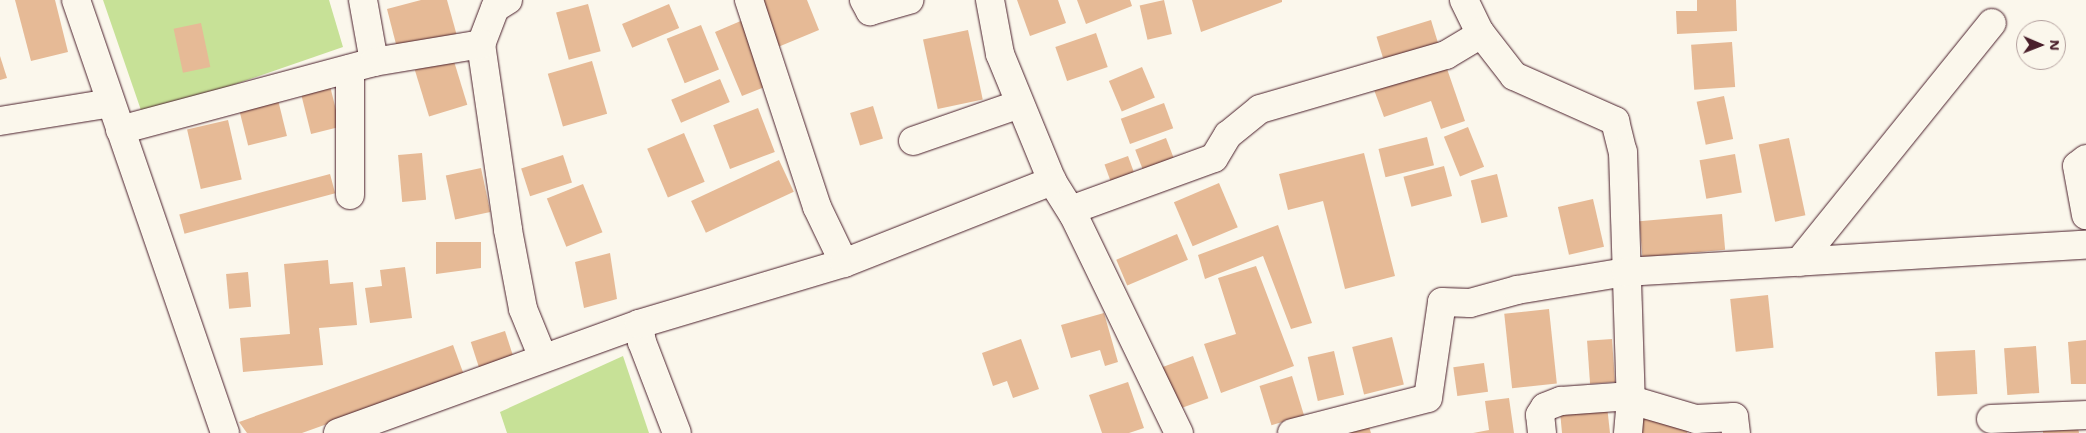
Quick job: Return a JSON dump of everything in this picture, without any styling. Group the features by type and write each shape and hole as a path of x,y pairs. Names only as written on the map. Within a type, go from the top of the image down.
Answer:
{"street":[{"path":"76,0 225,433"},
{"path":"350,195 362,65 363,0"},
{"path":"508,0 495,8 481,44 508,230 523,309 543,358"},
{"path":"749,0 817,207 844,262"},
{"path":"864,0 870,11 909,0"},
{"path":"990,0 1000,54 1052,181 1071,210 1179,433"},
{"path":"1464,0 1482,34 1514,76 1615,121 1623,152 1631,398 1628,433"},
{"path":"1800,262 1992,23"},
{"path":"1071,210 1214,158 1228,135 1260,110 1446,55 1482,34"},
{"path":"120,130 362,65 481,44"},
{"path":"0,121 110,103"},
{"path":"913,141 1020,104"},
{"path":"2086,160 2077,166 2086,215"},
{"path":"338,433 639,324 844,262 1052,181"},
{"path":"1292,433 1428,398 1442,302 1470,303 1517,290 1626,272 2086,245"},
{"path":"639,324 642,342 677,433"},
{"path":"1542,433 1540,415 1545,407 1561,401 1631,398 1696,419 1734,417 1736,433"},
{"path":"1991,419 2086,415"}],"green space":[{"path":"103,0 329,0 343,47 143,116"},
{"path":"623,356 649,433 507,433 500,412"}],"building":[{"path":"15,0 55,0 68,52 31,61"},
{"path":"421,0 447,0 457,36 398,52 387,9"},
{"path":"760,0 807,0 819,30 778,47"},
{"path":"1017,0 1058,0 1066,23 1030,36"},
{"path":"1077,0 1130,0 1132,6 1086,24"},
{"path":"1164,0 1172,34 1148,40 1140,6"},
{"path":"1192,0 1282,0 1282,2 1201,32"},
{"path":"1697,0 1736,0 1737,31 1677,34 1676,11 1697,11"},
{"path":"588,4 601,51 569,60 556,13"},
{"path":"669,4 679,28 632,48 622,24"},
{"path":"750,17 760,41 749,45 767,86 742,96 715,32"},
{"path":"1431,20 1440,50 1386,66 1376,37"},
{"path":"201,23 210,67 183,73 174,29"},
{"path":"701,25 719,70 685,83 667,39"},
{"path":"968,30 983,99 938,109 923,40"},
{"path":"1096,33 1108,67 1067,81 1055,47"},
{"path":"1732,42 1735,87 1694,90 1691,45"},
{"path":"0,56 7,78 0,80"},
{"path":"453,58 467,105 429,117 415,70"},
{"path":"592,61 607,114 563,127 548,74"},
{"path":"1445,63 1465,121 1441,129 1431,101 1384,117 1373,87"},
{"path":"1142,67 1155,97 1122,111 1109,81"},
{"path":"720,79 730,102 681,123 671,100"},
{"path":"330,86 340,127 311,134 301,93"},
{"path":"1724,96 1733,139 1706,145 1697,102"},
{"path":"278,100 287,136 248,146 239,110"},
{"path":"1164,103 1173,128 1130,144 1121,119"},
{"path":"873,106 883,139 860,146 850,113"},
{"path":"758,108 775,152 730,169 713,125"},
{"path":"228,120 242,179 201,189 187,129"},
{"path":"1468,127 1484,167 1460,177 1444,137"},
{"path":"684,133 705,182 668,197 647,149"},
{"path":"1427,137 1434,165 1386,177 1378,149"},
{"path":"1166,138 1177,167 1146,179 1135,150"},
{"path":"1789,138 1805,215 1775,222 1759,144"},
{"path":"422,153 426,200 402,202 398,155"},
{"path":"1364,153 1395,276 1345,289 1323,201 1288,210 1279,174"},
{"path":"1735,154 1742,192 1706,199 1700,160"},
{"path":"563,155 572,183 530,196 521,169"},
{"path":"1128,156 1138,183 1114,192 1105,165"},
{"path":"779,160 794,192 706,233 691,201"},
{"path":"1444,166 1452,196 1411,207 1403,177"},
{"path":"481,168 490,212 455,220 446,175"},
{"path":"330,174 335,193 184,234 179,214"},
{"path":"1497,174 1508,217 1481,223 1471,181"},
{"path":"1219,183 1238,227 1193,246 1174,202"},
{"path":"583,184 602,232 566,247 547,199"},
{"path":"1593,199 1604,247 1569,255 1558,207"},
{"path":"1722,214 1725,250 1642,257 1639,221"},
{"path":"1278,225 1312,323 1291,329 1263,256 1205,279 1198,255"},
{"path":"1177,234 1188,260 1127,286 1116,260"},
{"path":"436,242 481,242 481,268 436,274"},
{"path":"610,253 617,299 584,308 575,262"},
{"path":"328,260 330,284 353,282 357,325 319,328 323,365 243,372 240,338 290,334 284,264"},
{"path":"1256,266 1294,366 1221,393 1204,344 1236,334 1218,278"},
{"path":"405,267 412,318 370,323 365,288 382,286 380,270"},
{"path":"248,272 251,307 229,309 226,274"},
{"path":"1768,295 1774,348 1736,352 1730,299"},
{"path":"1549,309 1557,384 1512,388 1504,314"},
{"path":"1104,313 1118,362 1105,366 1100,350 1071,358 1061,325"},
{"path":"505,331 514,358 479,369 471,342"},
{"path":"1392,337 1404,385 1364,394 1352,347"},
{"path":"1021,339 1039,389 1013,398 1007,381 993,386 982,353"},
{"path":"1612,339 1615,382 1590,384 1587,341"},
{"path":"2086,340 2086,384 2071,384 2068,342"},
{"path":"453,345 464,375 302,433 247,433 239,422"},
{"path":"2036,346 2039,393 2007,395 2004,348"},
{"path":"1975,350 1977,394 1937,396 1935,352"},
{"path":"1334,351 1344,395 1318,401 1308,357"},
{"path":"1193,356 1208,398 1175,411 1159,368"},
{"path":"1484,363 1488,392 1457,396 1453,367"},
{"path":"1292,376 1304,415 1271,425 1259,386"},
{"path":"1128,382 1144,428 1129,433 1102,433 1089,395"},
{"path":"1509,398 1514,433 1473,433 1489,430 1485,401"},
{"path":"1607,406 1610,433 1562,433 1560,411"},
{"path":"1645,413 1689,427 1687,433 1638,433"},
{"path":"1367,420 1371,433 1344,433"},
{"path":"2078,427 2079,433 2043,433 2043,430"}]}
